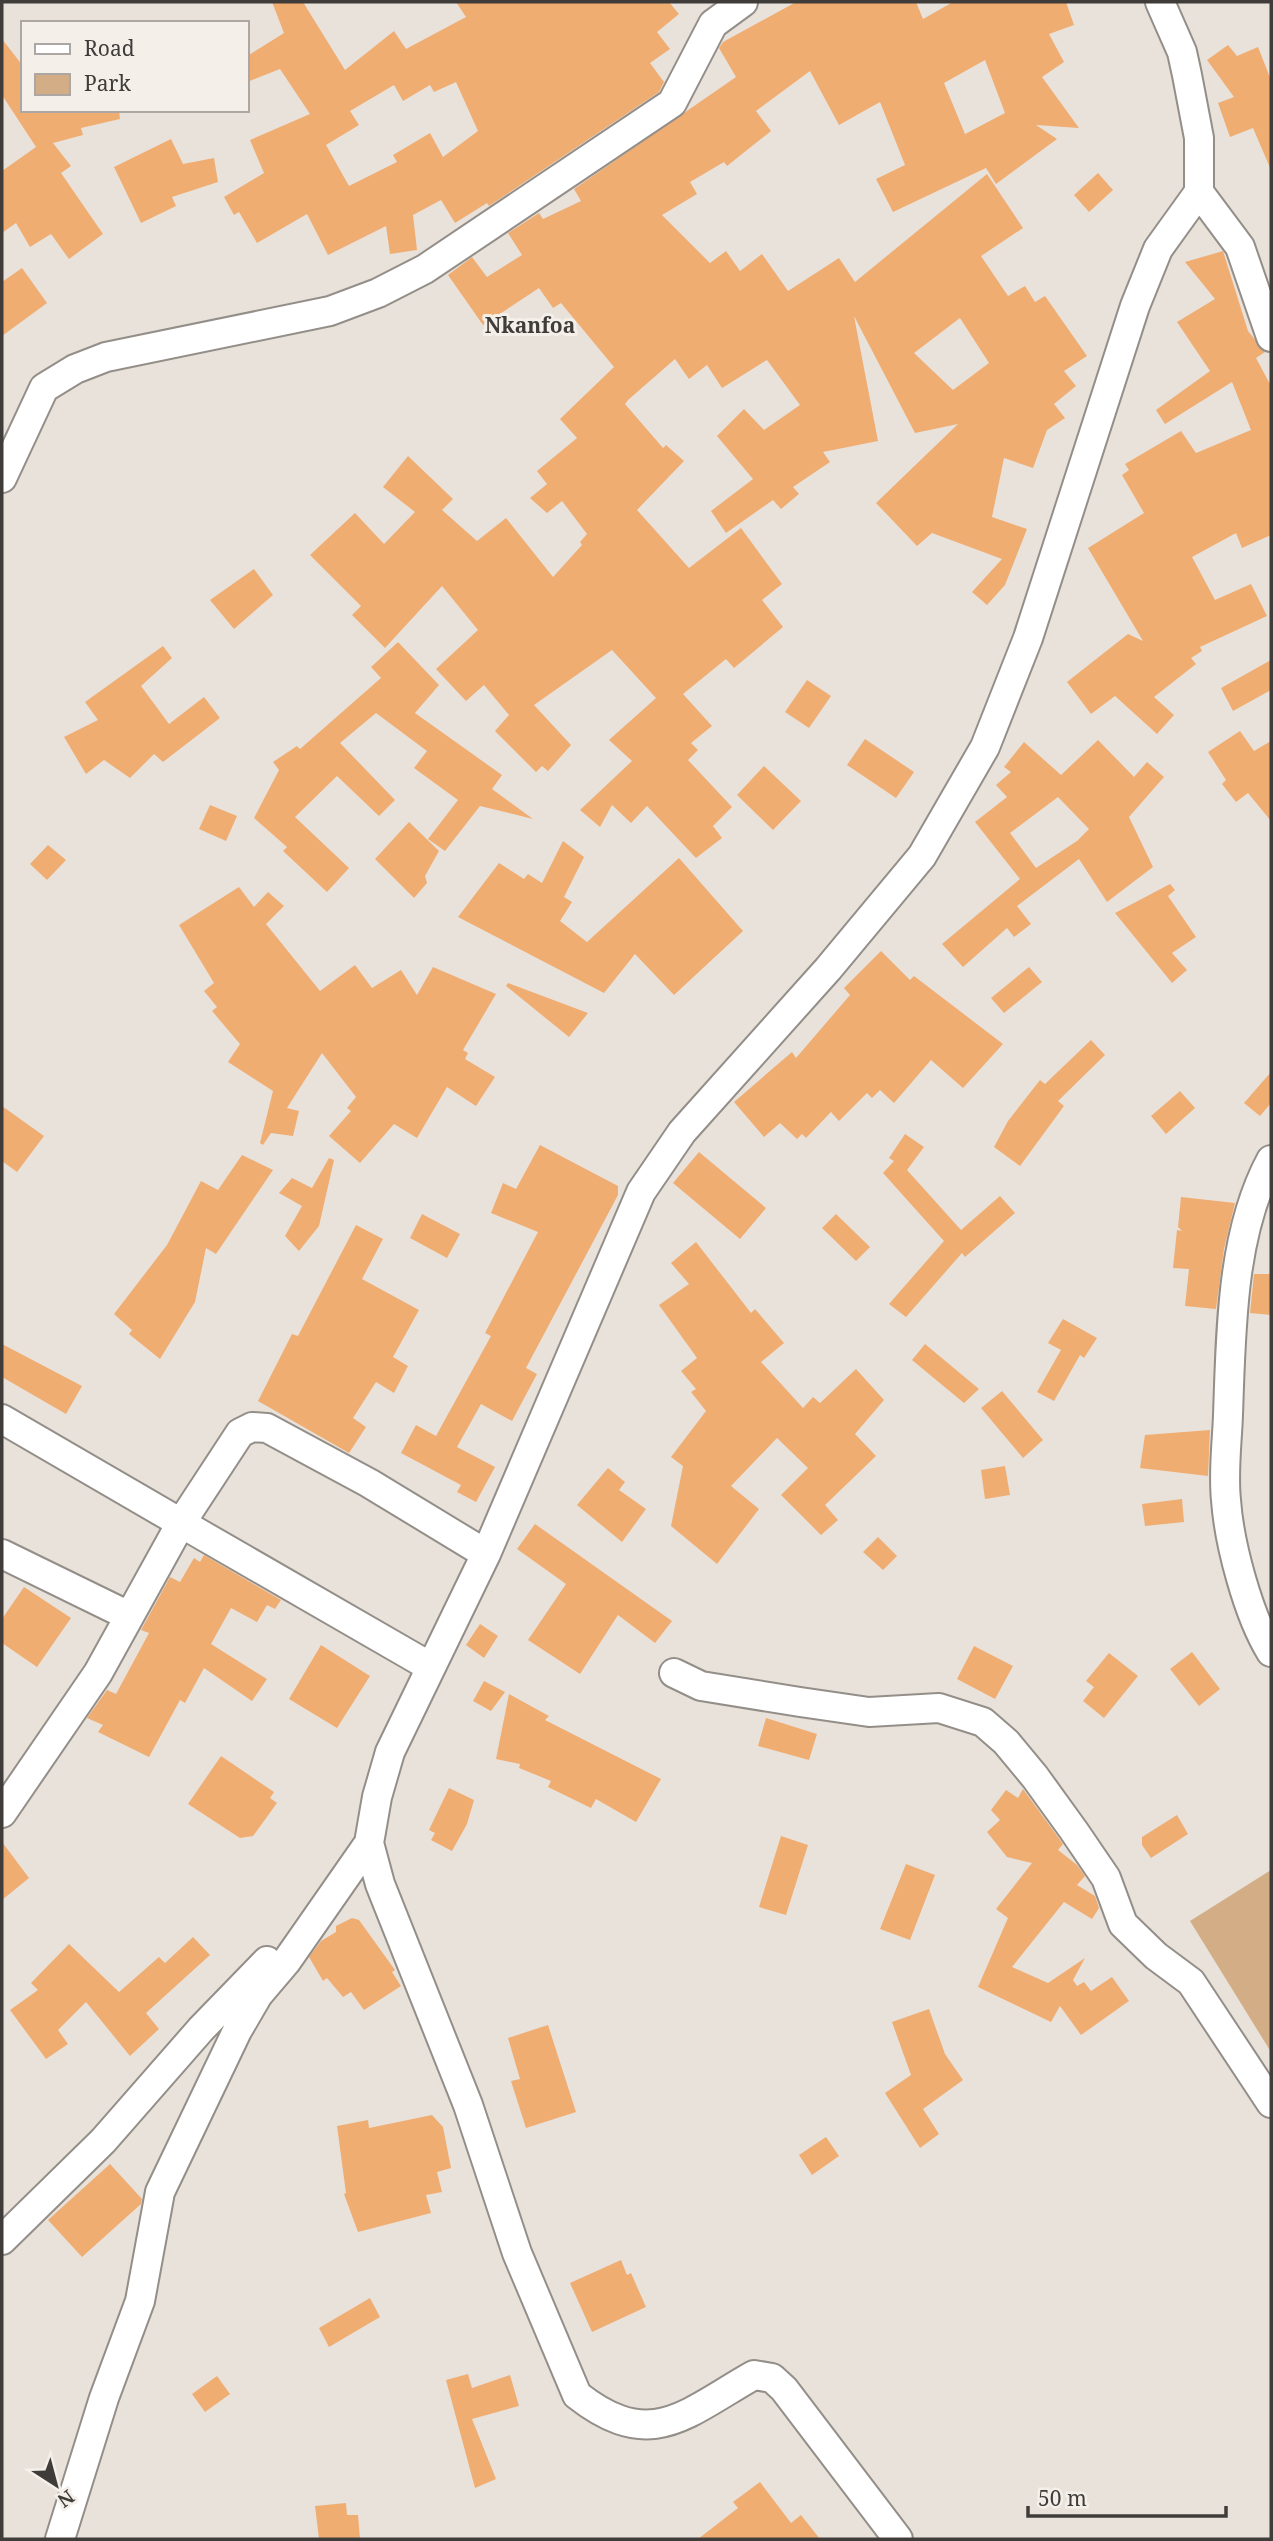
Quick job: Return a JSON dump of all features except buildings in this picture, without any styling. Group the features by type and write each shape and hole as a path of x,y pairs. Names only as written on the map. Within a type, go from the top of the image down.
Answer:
{"street":[{"path":"2,478 44,388 75,369 106,357 330,311 378,293 425,269 649,121 671,103 713,24 743,2"},
{"path":"60,2539 104,2398 140,2301 160,2192 237,2031 258,1995 318,1919 369,1843 377,1797 390,1752 429,1666 486,1554 648,1181 682,1132 828,969 922,856 985,747 1028,638 1135,306 1158,249 1199,192 1199,138 1187,75 1182,52 1160,2"},
{"path":"1199,192 1240,247 1271,337"},
{"path":"1271,1160 1256,1188 1240,1264 1230,1360 1226,1498 1232,1543 1246,1591 1271,1652"},
{"path":"2,1419 429,1666"},
{"path":"3,1808 98,1673 181,1523 240,1433 252,1427 267,1428 369,1483 486,1554"},
{"path":"2,1554 129,1616"},
{"path":"674,1673 701,1686 775,1698 869,1712 939,1708 983,1722 1006,1742 1081,1840 1106,1878 1123,1924 1156,1956 1191,1982 1271,2103"},
{"path":"369,1843 380,1884 468,2105 517,2253 577,2395 593,2408 627,2425 651,2426 671,2421 754,2375 772,2378 783,2389 886,2535"},
{"path":"2,2240 103,2141 257,1969 318,1919"}],"green space":[{"path":"1271,1870 1271,2052 1190,1921"}],"district":[{"name":"Nkanfoa","path":"530,326"}]}
